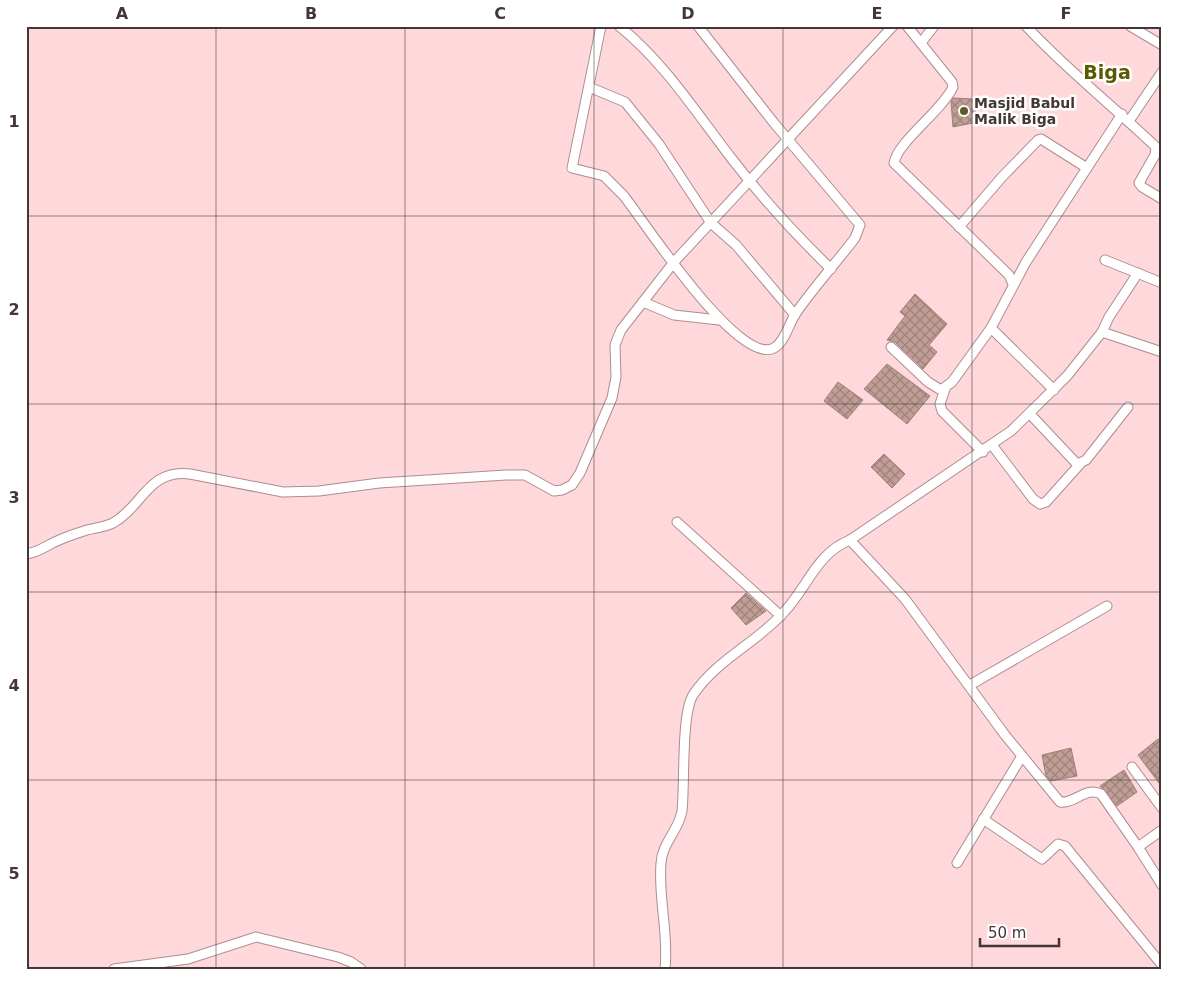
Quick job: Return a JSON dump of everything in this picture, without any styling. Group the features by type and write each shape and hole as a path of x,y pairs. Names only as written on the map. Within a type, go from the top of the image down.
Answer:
{"street":[{"path":"601,26 572,168 600,173 610,180 719,320 757,350 766,350 779,345 795,315 855,238 860,225 788,139 698,26"},
{"path":"620,26 662,68 750,180 804,242 831,269"},
{"path":"26,554 38,551 69,536 112,523 128,512 146,489 167,475 174,473 207,477 283,492 319,492 379,483 522,475 551,490 562,490 572,484 580,473 612,398 616,377 615,345 621,330 674,262 893,26"},
{"path":"907,26 952,82 953,87 943,103 903,147 894,163 1009,275 1013,284"},
{"path":"921,43 934,26"},
{"path":"1026,26 1073,74 1122,114 1156,147 1156,155 1139,183 1142,187 1162,198"},
{"path":"1130,26 1162,45"},
{"path":"1129,121 1162,72"},
{"path":"589,87 625,102 659,144 711,223 736,245 795,315"},
{"path":"983,452 942,411 940,404 945,389 991,328 1012,292 1013,284 1122,114"},
{"path":"959,227 1002,177 1038,140 1041,139 1087,168"},
{"path":"1105,260 1162,283"},
{"path":"665,969 667,936 660,865 662,851 682,811 688,707 703,682 719,666 781,616 828,552 850,540 983,452 1030,414 1054,390 1102,332 1109,317 1138,273"},
{"path":"643,302 674,315 719,320"},
{"path":"991,328 1054,390"},
{"path":"1102,332 1162,352"},
{"path":"891,347 928,382 941,390 945,389"},
{"path":"992,445 1033,499 1040,504 1046,502 1080,464 1086,460 1128,407"},
{"path":"1030,414 1077,464 1080,464"},
{"path":"677,522 781,616"},
{"path":"850,540 897,590 1022,756 1060,802 1070,802 1088,792 1095,791 1101,794 1162,884"},
{"path":"970,685 1106,606"},
{"path":"957,863 1022,756"},
{"path":"1132,767 1162,808"},
{"path":"983,819 1042,858 1058,844 1065,846 1162,965"},
{"path":"1138,847 1162,830"},
{"path":"114,969 188,959 256,937 338,957 351,962 361,969"}],"building":[{"name":"Masjid Babul Malik Biga","path":"953,98 973,99 978,122 953,127 951,102"},
{"path":"915,294 947,324 929,345 937,352 923,369 895,342 887,340 905,316 900,312"},
{"path":"887,364 930,396 907,424 864,389"},
{"path":"838,382 863,400 847,419 824,401"},
{"path":"884,454 905,474 892,488 871,467"},
{"path":"746,593 766,611 746,625 731,608"},
{"path":"1158,739 1162,743 1162,787 1138,755"},
{"path":"1071,748 1077,776 1051,781 1046,776 1042,755"},
{"path":"1124,770 1137,792 1117,806 1100,786"}],"place":[{"name":"Masjid Babul Malik Biga","path":"964,111"}],"district":[{"name":"Biga","path":"1107,72"}]}
